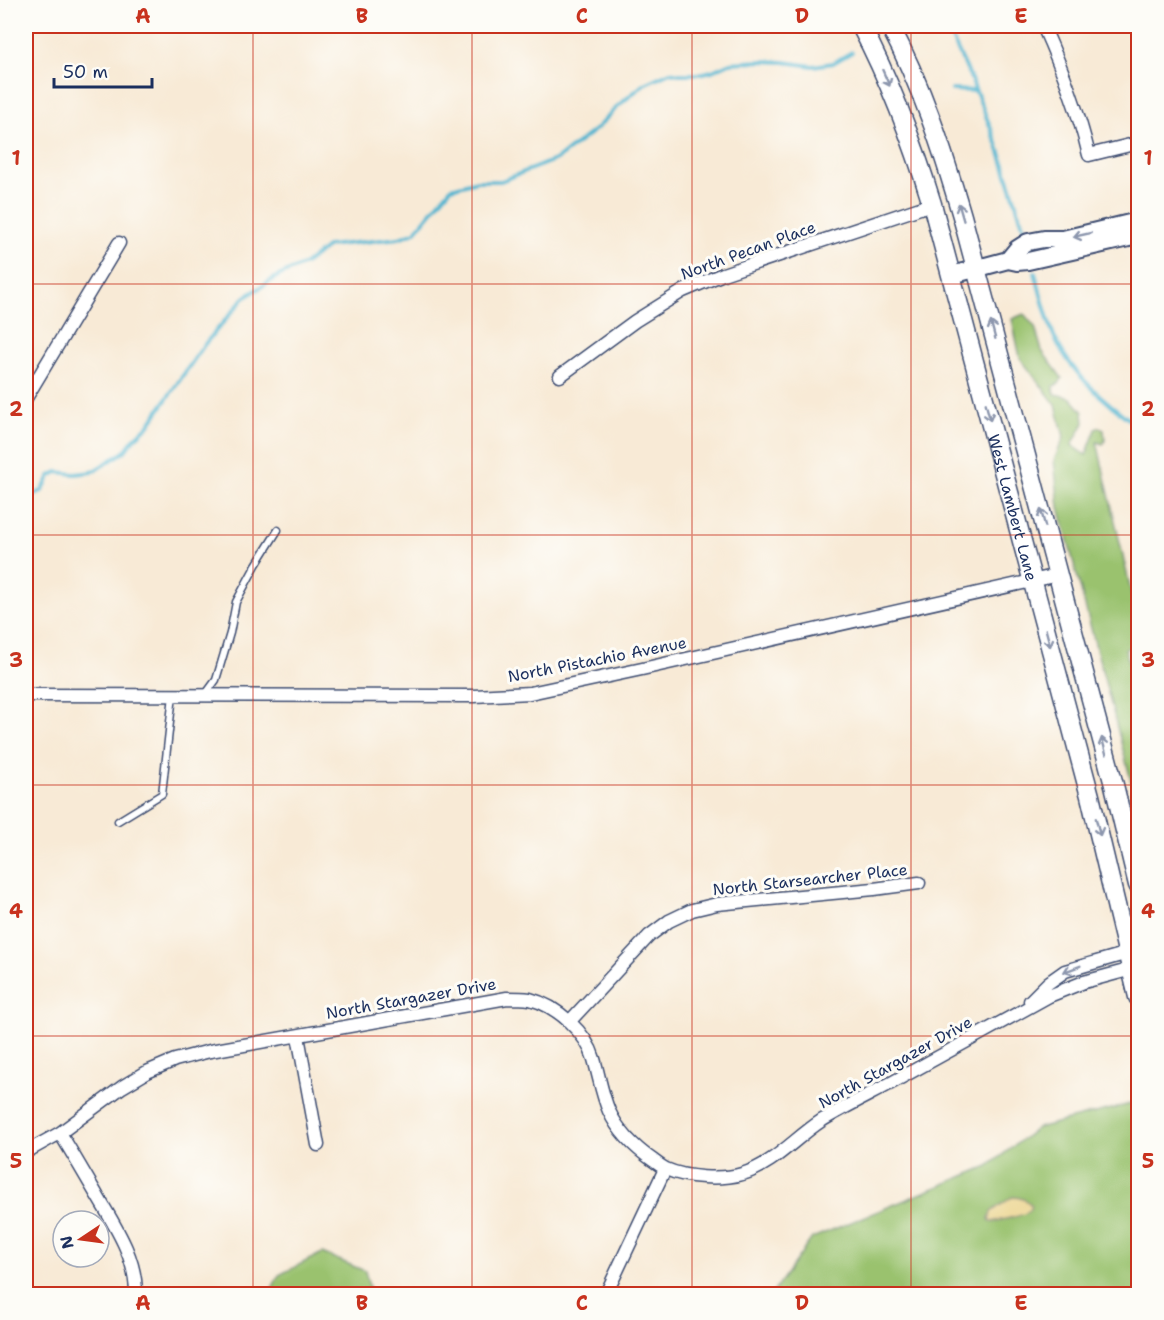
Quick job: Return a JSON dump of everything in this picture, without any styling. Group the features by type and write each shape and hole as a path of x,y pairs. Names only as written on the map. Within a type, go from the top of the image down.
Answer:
{"main road":[{"name":"West Lambert Lane","path":"861,26 905,122 932,204 1134,960 1138,997"},
{"name":"West Lambert Lane","path":"890,26 925,103 943,152 977,268 1114,785 1138,885"}],"street":[{"path":"1046,26 1075,102 1089,154 1138,143"},
{"name":"North Pecan Place","path":"560,376 635,321 683,291 723,274 932,204"},
{"path":"1008,260 1017,249 1028,242 1063,239 1138,221"},
{"path":"952,275 1008,260 1028,261 1138,236"},
{"path":"26,398 119,243"},
{"name":"North Pistachio Avenue","path":"26,694 474,696 530,693 1058,575"},
{"name":"North Starsearcher Place","path":"570,1021 649,936 669,921 692,910 717,904 919,883"},
{"name":"North Stargazer Drive","path":"26,1152 60,1133 138,1077 175,1060 210,1051 507,998 530,999 547,1006 570,1021 584,1037 593,1057 610,1112 623,1134 639,1151 665,1169 703,1177 741,1174 772,1160 820,1122 1019,1013 1048,983 1065,971 1134,960"},
{"path":"298,1036 318,1145"},
{"path":"60,1133 127,1248 134,1269 136,1294"},
{"path":"606,1294 665,1169"}],"lane":[{"path":"204,695 216,680 237,602 278,530"},
{"path":"118,821 162,794 173,695"}],"green space":[{"path":"1024,314 1035,327 1042,351 1062,378 1059,384 1053,386 1055,394 1071,398 1083,412 1084,423 1072,445 1086,455 1096,429 1099,427 1104,430 1103,444 1097,442 1138,622 1138,649 1129,647 1125,650 1138,692 1138,807 1059,507 1054,460 1064,437 1056,405 1020,358 1012,319"},
{"path":"1138,1102 1138,1294 772,1294 812,1238 988,1166 1037,1128"},
{"path":"322,1253 365,1271 371,1294 269,1294 279,1275"}],"sand":[{"path":"1012,1197 1027,1201 1031,1206 1030,1209 1020,1216 991,1222 989,1219 991,1212"}],"building":[{"path":"981,26 1000,26 985,33"}],"waterway":[{"path":"946,26 969,74 998,146 1025,232"},
{"path":"26,498 42,491 50,476 57,472 75,474 92,472 124,452 148,426 204,345 244,298 278,276 305,264 328,246 399,238 415,232 451,188 477,181 501,181 557,159 596,129 644,84 670,72 699,74 730,63 761,61 813,66 833,63 852,52"},
{"path":"952,90 976,91"},
{"path":"1035,273 1046,313 1061,350 1079,375 1101,397 1138,426"}]}
